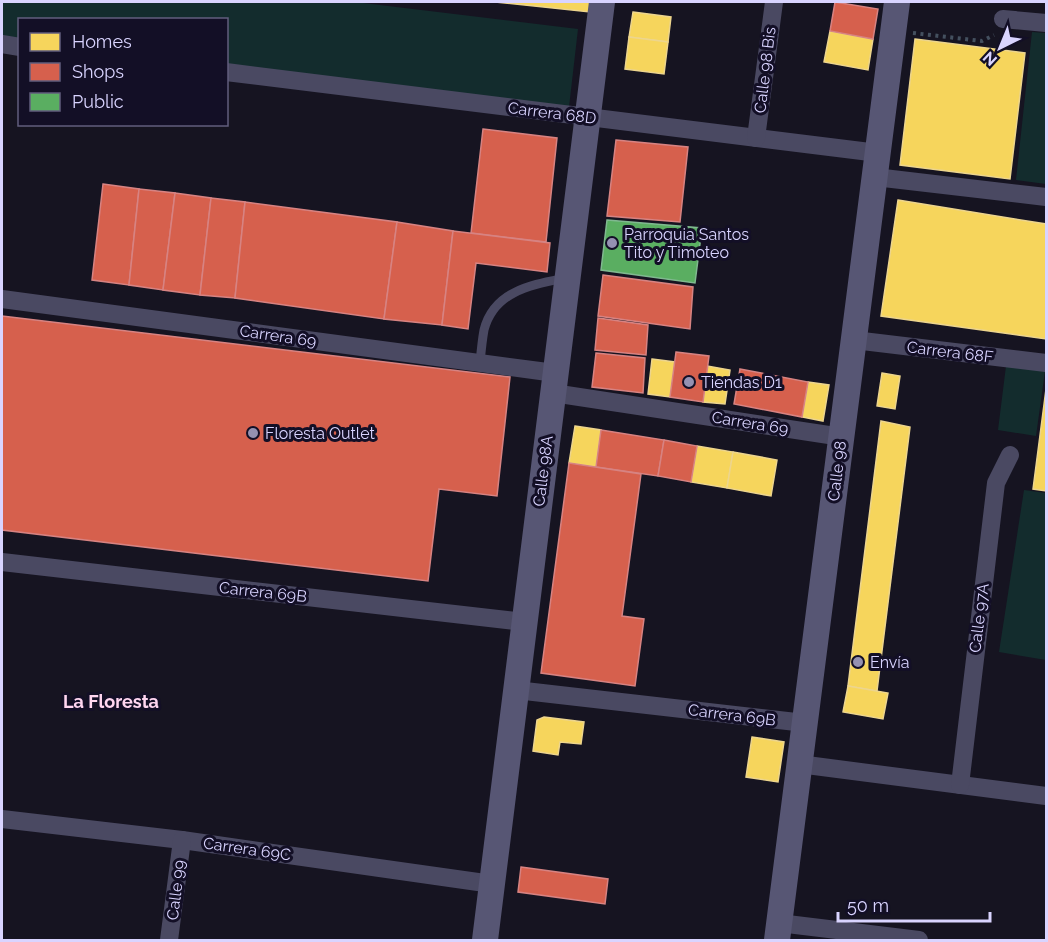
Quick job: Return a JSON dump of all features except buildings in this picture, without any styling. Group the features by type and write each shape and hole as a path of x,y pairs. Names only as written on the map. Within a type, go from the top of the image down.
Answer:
{"street":[{"name":"Calle 98A","path":"484,940 602,2"},
{"name":"Calle 98 Bis","path":"756,138 774,2"},
{"name":"Calle 98","path":"778,932 897,2"},
{"path":"1003,19 1047,23"},
{"path":"2,44 18,47"},
{"name":"Carrera 68D","path":"228,72 756,138 876,165 1047,197"},
{"name":"Carrera 69","path":"2,299 480,363 554,383 842,437"},
{"name":"Carrera 68F","path":"854,340 1047,363"},
{"name":"Calle 97A","path":"960,785 996,483 1010,455"},
{"name":"Carrera 69B","path":"2,562 524,622"},
{"name":"Carrera 69B","path":"516,690 805,723"},
{"path":"799,764 1047,796"},
{"name":"Carrera 69C","path":"2,819 182,840 492,884"},
{"name":"Calle 99","path":"169,940 182,840"},
{"path":"778,932 920,940"}],"lane":[{"path":"480,363 484,330 490,315 497,306 519,289 567,277"}],"path":[{"path":"893,31 982,41 996,34 1003,19"}],"green space":[{"path":"2,2 355,2 578,29 569,107 228,66 228,18 18,18 18,40 2,38"},
{"path":"1032,32 1046,33 1046,184 1016,180"},
{"path":"1006,366 1045,371 1036,436 998,430"},
{"path":"1024,490 1046,493 1046,660 999,652"}],"place":[{"name":"Parroquia Santos Tito y Timoteo","path":"612,243"},
{"name":"Tiendas D1","path":"689,382"},
{"name":"Floresta Outlet","path":"253,433"},
{"name":"Envía","path":"858,662"}],"district":[{"name":"La Floresta","path":"111,701"}]}
